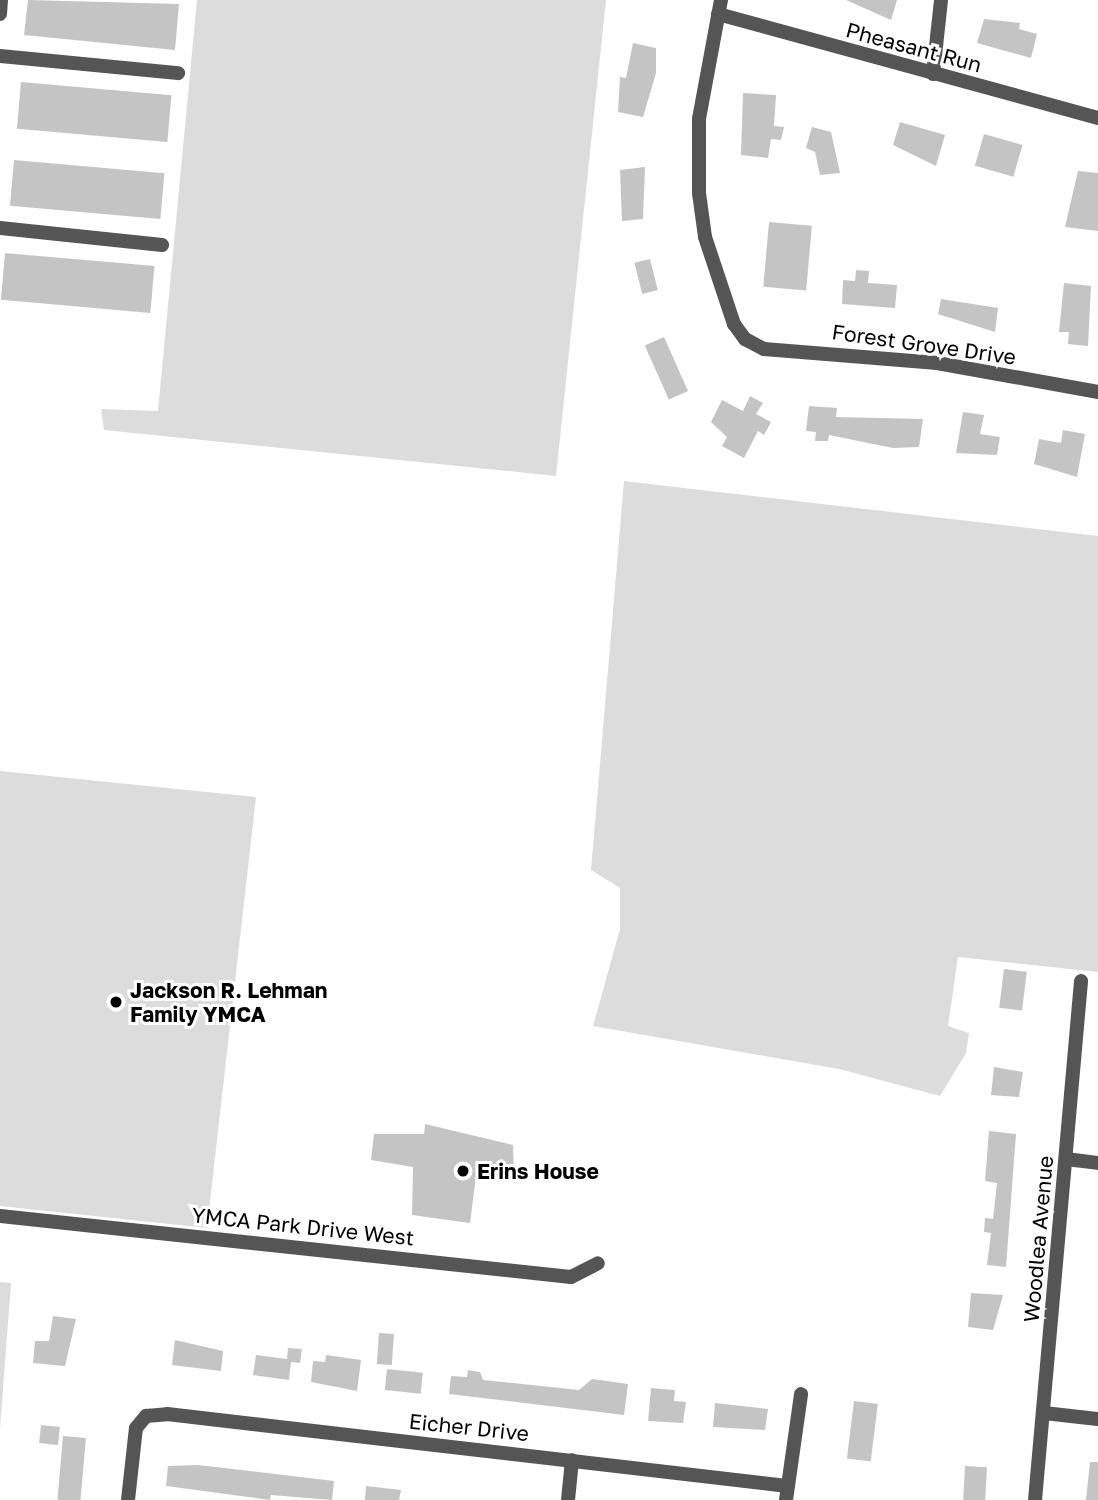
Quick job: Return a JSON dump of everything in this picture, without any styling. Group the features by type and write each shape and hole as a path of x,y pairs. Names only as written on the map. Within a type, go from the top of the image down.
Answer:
{"street":[{"path":"0,14 1,0"},
{"path":"933,74 941,0"},
{"name":"Pheasant Run","path":"719,7 933,74 1098,118"},
{"name":"Forest Grove Drive","path":"719,7 699,119 699,193 705,237 734,324 746,339 764,349 937,363 1098,392"},
{"path":"0,56 178,73"},
{"path":"0,228 162,244"},
{"name":"Woodlea Avenue","path":"1035,1500 1081,981"},
{"path":"1066,1159 1098,1163"},
{"name":"YMCA Park Drive West","path":"0,1216 571,1277 598,1263"},
{"path":"787,1493 801,1394"},
{"path":"1044,1413 1098,1419"},
{"name":"Eicher Drive","path":"128,1500 135,1428 146,1416 572,1460 787,1493"},
{"path":"568,1500 572,1460"}],"shaded area":[{"path":"197,0 606,0 556,476 104,430 101,409 158,411"},
{"path":"624,481 1098,536 1098,972 958,957 948,1026 969,1033 966,1053 940,1096 839,1069 593,1026 620,929 620,888 591,870"},
{"name":"Jackson R. Lehman Family YMCA","path":"0,771 256,797 207,1228 0,1206"},
{"path":"0,1282 11,1283 0,1429"}],"building":[{"path":"28,0 179,4 175,50 24,35"},
{"path":"846,0 897,0 891,20"},
{"path":"984,19 1020,23 1019,29 1037,34 1031,58 977,43"},
{"path":"633,43 656,48 656,73 643,117 618,112 620,77 626,78"},
{"path":"21,82 171,95 167,142 17,129"},
{"path":"743,93 776,95 774,126 784,127 781,140 771,139 768,158 741,155"},
{"path":"900,122 945,135 936,166 893,145"},
{"path":"812,127 831,132 840,173 820,175 815,152 806,148"},
{"path":"984,134 1022,145 1013,177 975,166"},
{"path":"14,160 164,173 160,219 10,206"},
{"path":"645,167 643,219 622,221 620,170"},
{"path":"1078,171 1098,173 1098,231 1065,227"},
{"path":"769,222 812,226 806,291 763,287"},
{"path":"5,253 154,266 150,313 1,300"},
{"path":"650,259 658,290 642,294 634,263"},
{"path":"856,270 869,271 868,283 897,285 895,308 842,304 843,280 855,281"},
{"path":"1064,283 1091,286 1088,346 1068,344 1069,332 1059,332"},
{"path":"941,299 998,308 995,332 938,314"},
{"path":"664,337 688,391 669,399 645,346"},
{"path":"750,396 763,403 756,414 771,422 764,435 758,431 744,458 722,446 727,437 711,422 722,400 743,411"},
{"path":"809,406 837,408 836,417 923,419 919,447 893,448 829,435 828,441 815,441 816,432 806,431"},
{"path":"963,412 984,415 980,434 1000,437 997,455 956,453"},
{"path":"1063,430 1085,434 1077,477 1034,464 1039,439 1061,443"},
{"path":"1004,969 1027,972 1022,1011 999,1008"},
{"path":"994,1067 1023,1072 1019,1097 991,1095"},
{"name":"Erins House","path":"425,1124 513,1145 514,1175 476,1176 470,1223 412,1215 413,1167 371,1160 374,1134 424,1134"},
{"path":"989,1131 1016,1134 1006,1267 987,1265 991,1233 984,1232 985,1218 993,1219 997,1183 985,1181"},
{"path":"971,1293 1003,1295 993,1330 968,1327"},
{"path":"53,1316 76,1319 65,1366 33,1363 35,1341 49,1341"},
{"path":"379,1333 394,1334 392,1365 377,1364"},
{"path":"175,1340 223,1351 221,1371 172,1365"},
{"path":"288,1348 302,1349 300,1363 291,1362 289,1380 253,1375 256,1355 287,1359"},
{"path":"326,1355 361,1360 357,1391 311,1382 313,1361 325,1362"},
{"path":"387,1369 423,1373 421,1394 385,1390"},
{"path":"468,1370 480,1372 483,1380 579,1390 592,1379 628,1384 624,1415 449,1394 451,1376 467,1377"},
{"path":"651,1388 675,1390 674,1401 686,1402 683,1423 648,1421"},
{"path":"854,1401 878,1404 871,1461 847,1459"},
{"path":"715,1403 768,1409 765,1430 713,1427"},
{"path":"41,1425 60,1427 58,1445 39,1443"},
{"path":"63,1436 86,1438 80,1500 57,1500"},
{"path":"1090,1462 1098,1462 1098,1500 1086,1500"},
{"path":"198,1465 334,1481 332,1500 271,1495 270,1500 166,1486 168,1466"},
{"path":"965,1466 987,1467 985,1500 963,1500"},
{"path":"366,1486 401,1490 399,1500 365,1500"}],"place":[{"name":"Jackson R. Lehman Family YMCA","path":"116,1002"},
{"name":"Erins House","path":"463,1171"}]}
